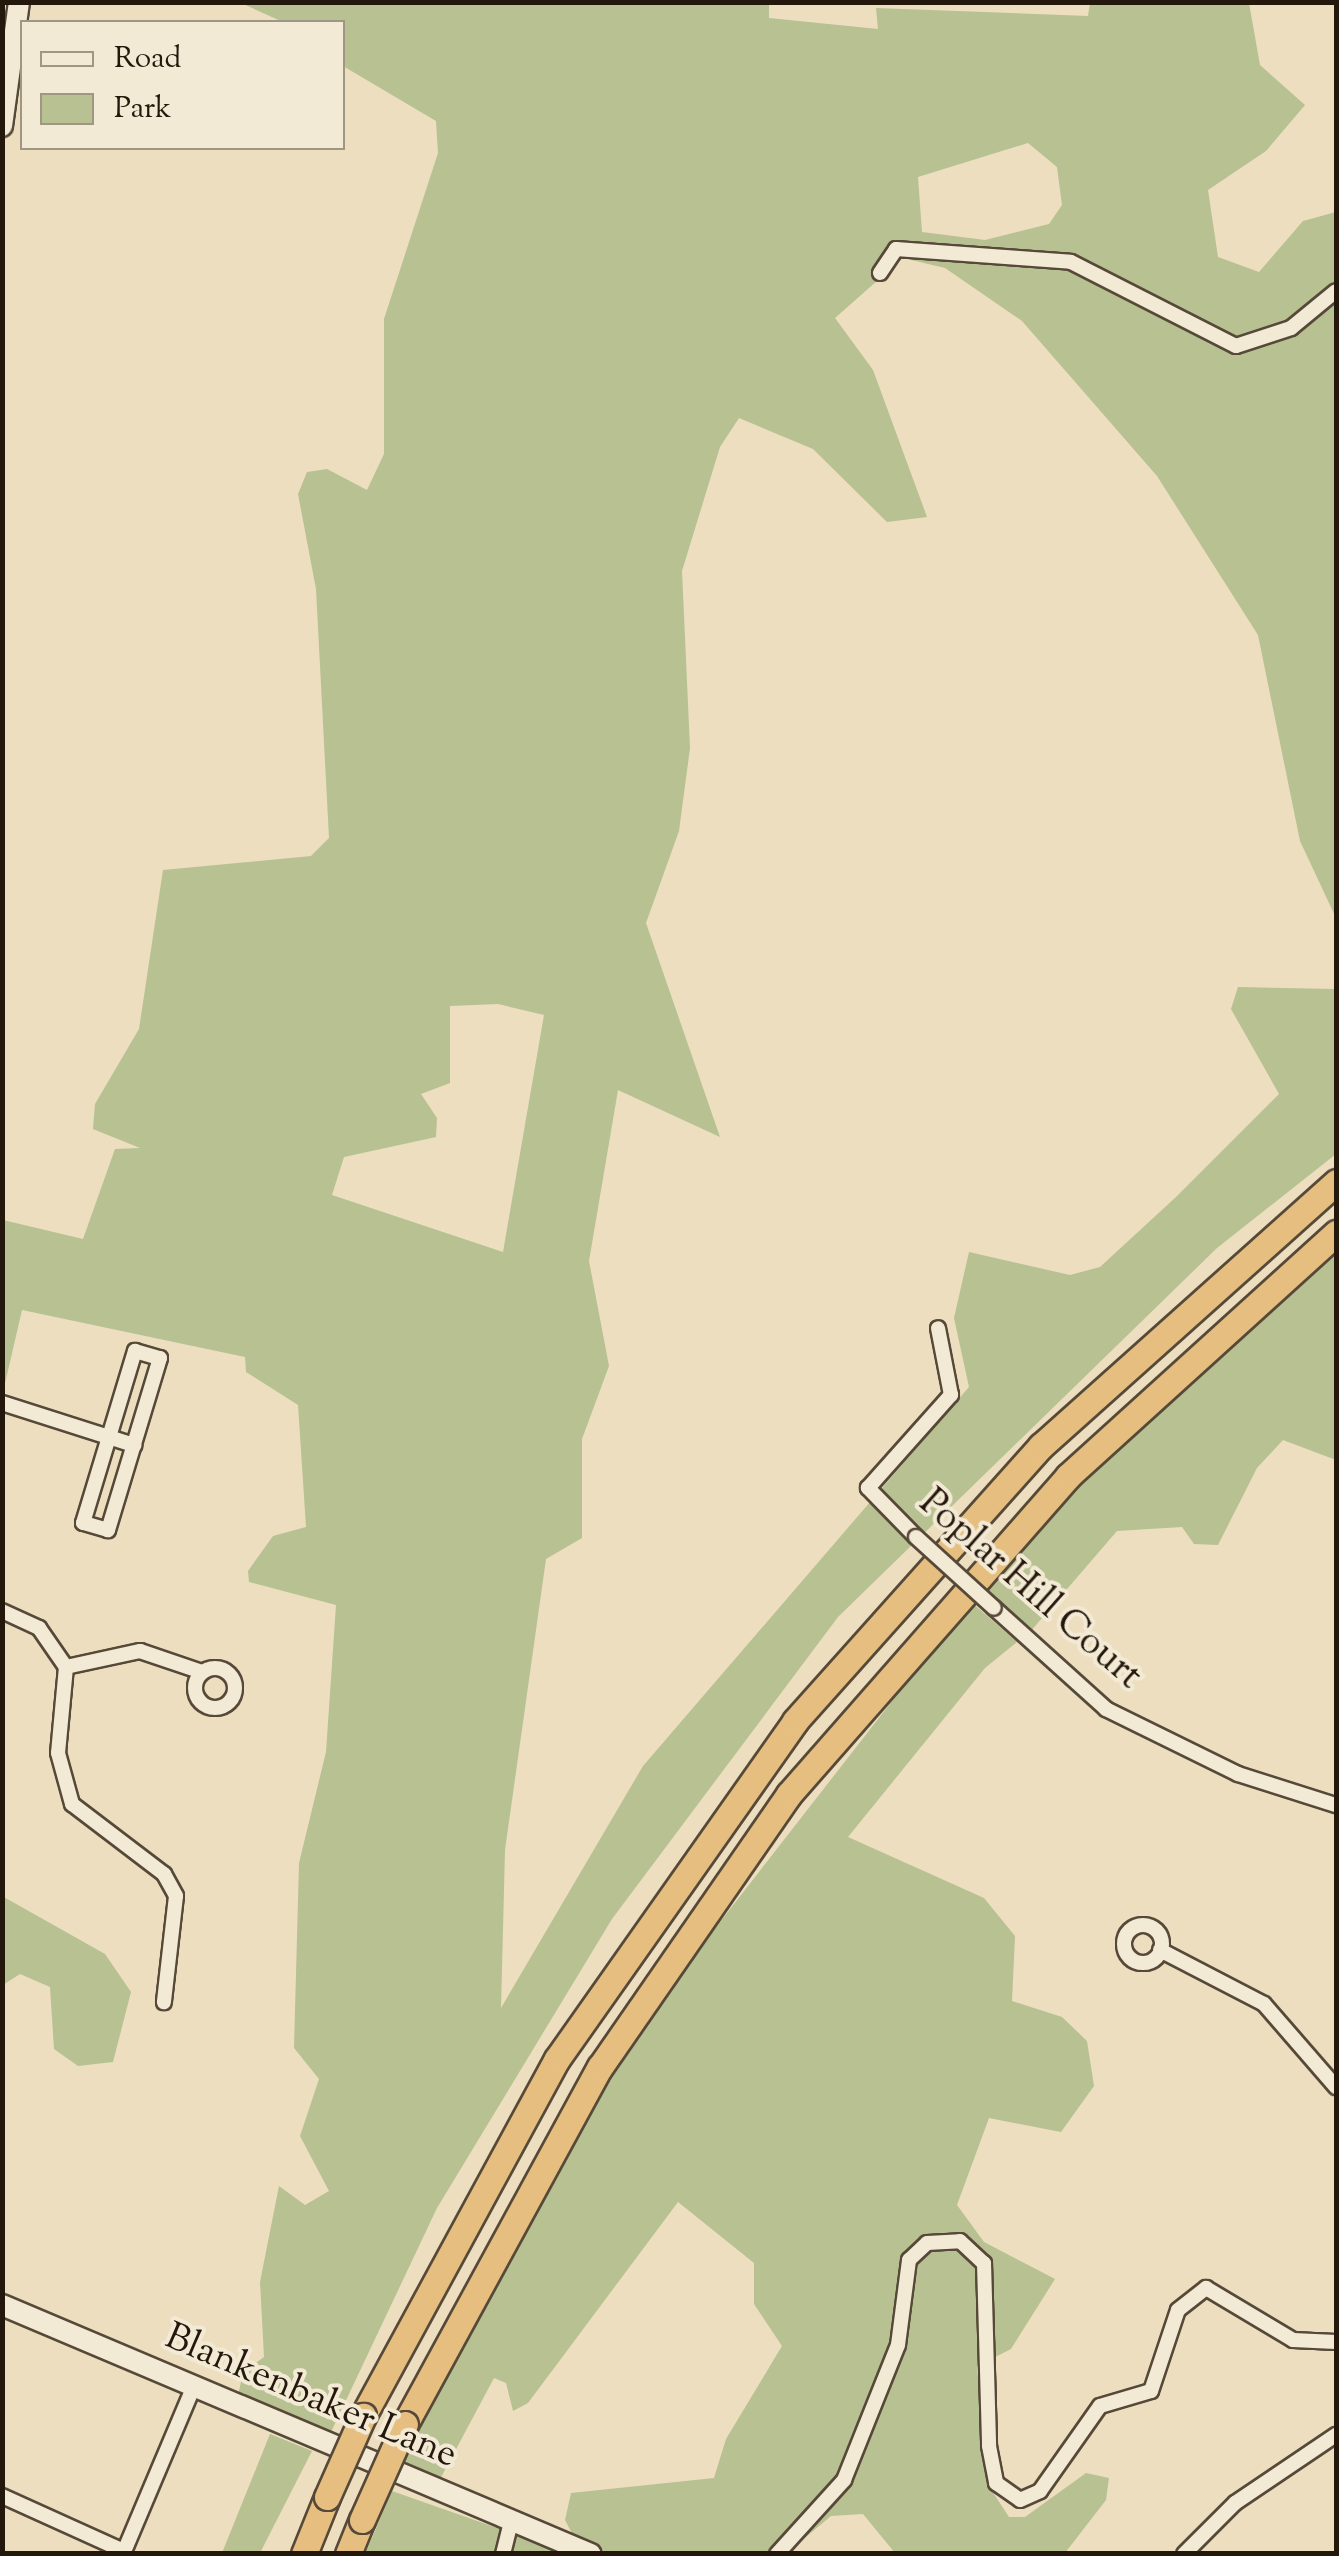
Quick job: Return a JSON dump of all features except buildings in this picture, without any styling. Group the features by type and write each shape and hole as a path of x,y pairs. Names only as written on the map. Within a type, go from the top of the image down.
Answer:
{"highway":[{"path":"304,2554 364,2416 557,2059 795,1722 1041,1446 1336,1182"},
{"path":"348,2554 405,2424 600,2067 801,1780 1068,1476 1336,1233"}],"street":[{"path":"2,126 18,2"},
{"path":"880,272 896,249 1071,262 1236,346 1291,328 1336,291"},
{"name":"Poplar Hill Court","path":"938,1328 951,1395 868,1488 916,1537 1106,1709 1238,1774 1336,1805"},
{"path":"135,1351 160,1358 134,1445 108,1530 83,1523 135,1351"},
{"path":"2,1403 134,1445"},
{"path":"2,1610 39,1628 66,1667 64,1787 83,1818 148,1859 176,1896 164,2002"},
{"path":"66,1667 140,1652 202,1672"},
{"path":"1160,1950 1264,2004 1336,2087"},
{"path":"777,2554 844,2480 898,2345 910,2260 927,2244 960,2241 984,2263 989,2446 996,2483 1010,2497 1038,2494 1100,2406 1151,2391 1178,2310 1206,2288 1293,2340 1336,2342"},
{"name":"Blankenbaker Lane","path":"2,2305 591,2554"},
{"path":"2,2496 124,2552 193,2388"},
{"path":"1184,2554 1234,2503 1336,2435"},
{"path":"502,2554 511,2521"}],"green space":[{"path":"769,2 769,18 878,29 876,8 1088,16 1090,3 1249,3 1260,65 1305,105 1266,151 1208,190 1218,257 1259,272 1303,221 1336,212 1336,918 1300,841 1258,635 1157,476 1022,321 945,268 903,258 835,318 873,370 927,517 887,522 813,449 739,418 720,447 682,571 690,748 679,831 646,923 720,1137 618,1090 589,1261 609,1366 582,1439 582,1538 546,1559 505,1850 501,2008 643,1766 969,1387 954,1318 969,1252 1070,1275 1100,1267 1176,1197 1279,1094 1231,1009 1238,987 1336,989 1336,1154 1217,1248 838,1617 612,1919 437,2208 331,2432 238,2396 243,2372 264,2357 260,2282 279,2186 305,2205 329,2191 300,2136 319,2079 294,2048 299,1863 326,1752 336,1605 249,1582 248,1571 273,1536 306,1527 298,1405 246,1372 245,1357 22,1310 3,1392 3,1220 83,1239 115,1149 140,1148 93,1129 95,1104 139,1029 163,870 311,856 329,838 316,589 298,494 307,472 327,469 367,490 384,454 384,319 438,153 436,121 345,67 345,20 279,20 241,3","holes":["1028,143 1057,167 1062,205 1049,224 985,240 922,232 918,177","498,1004 544,1015 503,1252 332,1195 344,1157 436,1137 437,1118 421,1094 450,1083 450,1006"]},
{"path":"1336,1254 1336,1460 1283,1440 1257,1468 1218,1545 1194,1544 1182,1527 1117,1531 1030,1632 979,1587 1218,1349"},
{"path":"970,1601 1017,1642 985,1668 848,1837 984,1898 1015,1936 1012,2001 1062,2017 1087,2041 1094,2086 1061,2132 989,2118 957,2205 984,2242 1055,2279 1011,2349 977,2366 988,2485 1009,2517 1025,2517 1086,2473 1109,2478 1106,2500 1065,2553 895,2553 863,2514 831,2516 800,2542 762,2553 609,2553 575,2539 565,2520 571,2493 714,2478 726,2439 782,2346 754,2304 754,2263 678,2202 528,2403 513,2411 506,2383 494,2378 438,2483 400,2464 562,2153 653,2008"},
{"path":"2,1896 105,1954 131,1992 113,2062 78,2066 54,2049 50,1987 20,1974 3,1985"},
{"path":"270,2434 312,2451 260,2553 222,2553"},
{"path":"392,2491 517,2535 563,2553 365,2554"}]}
